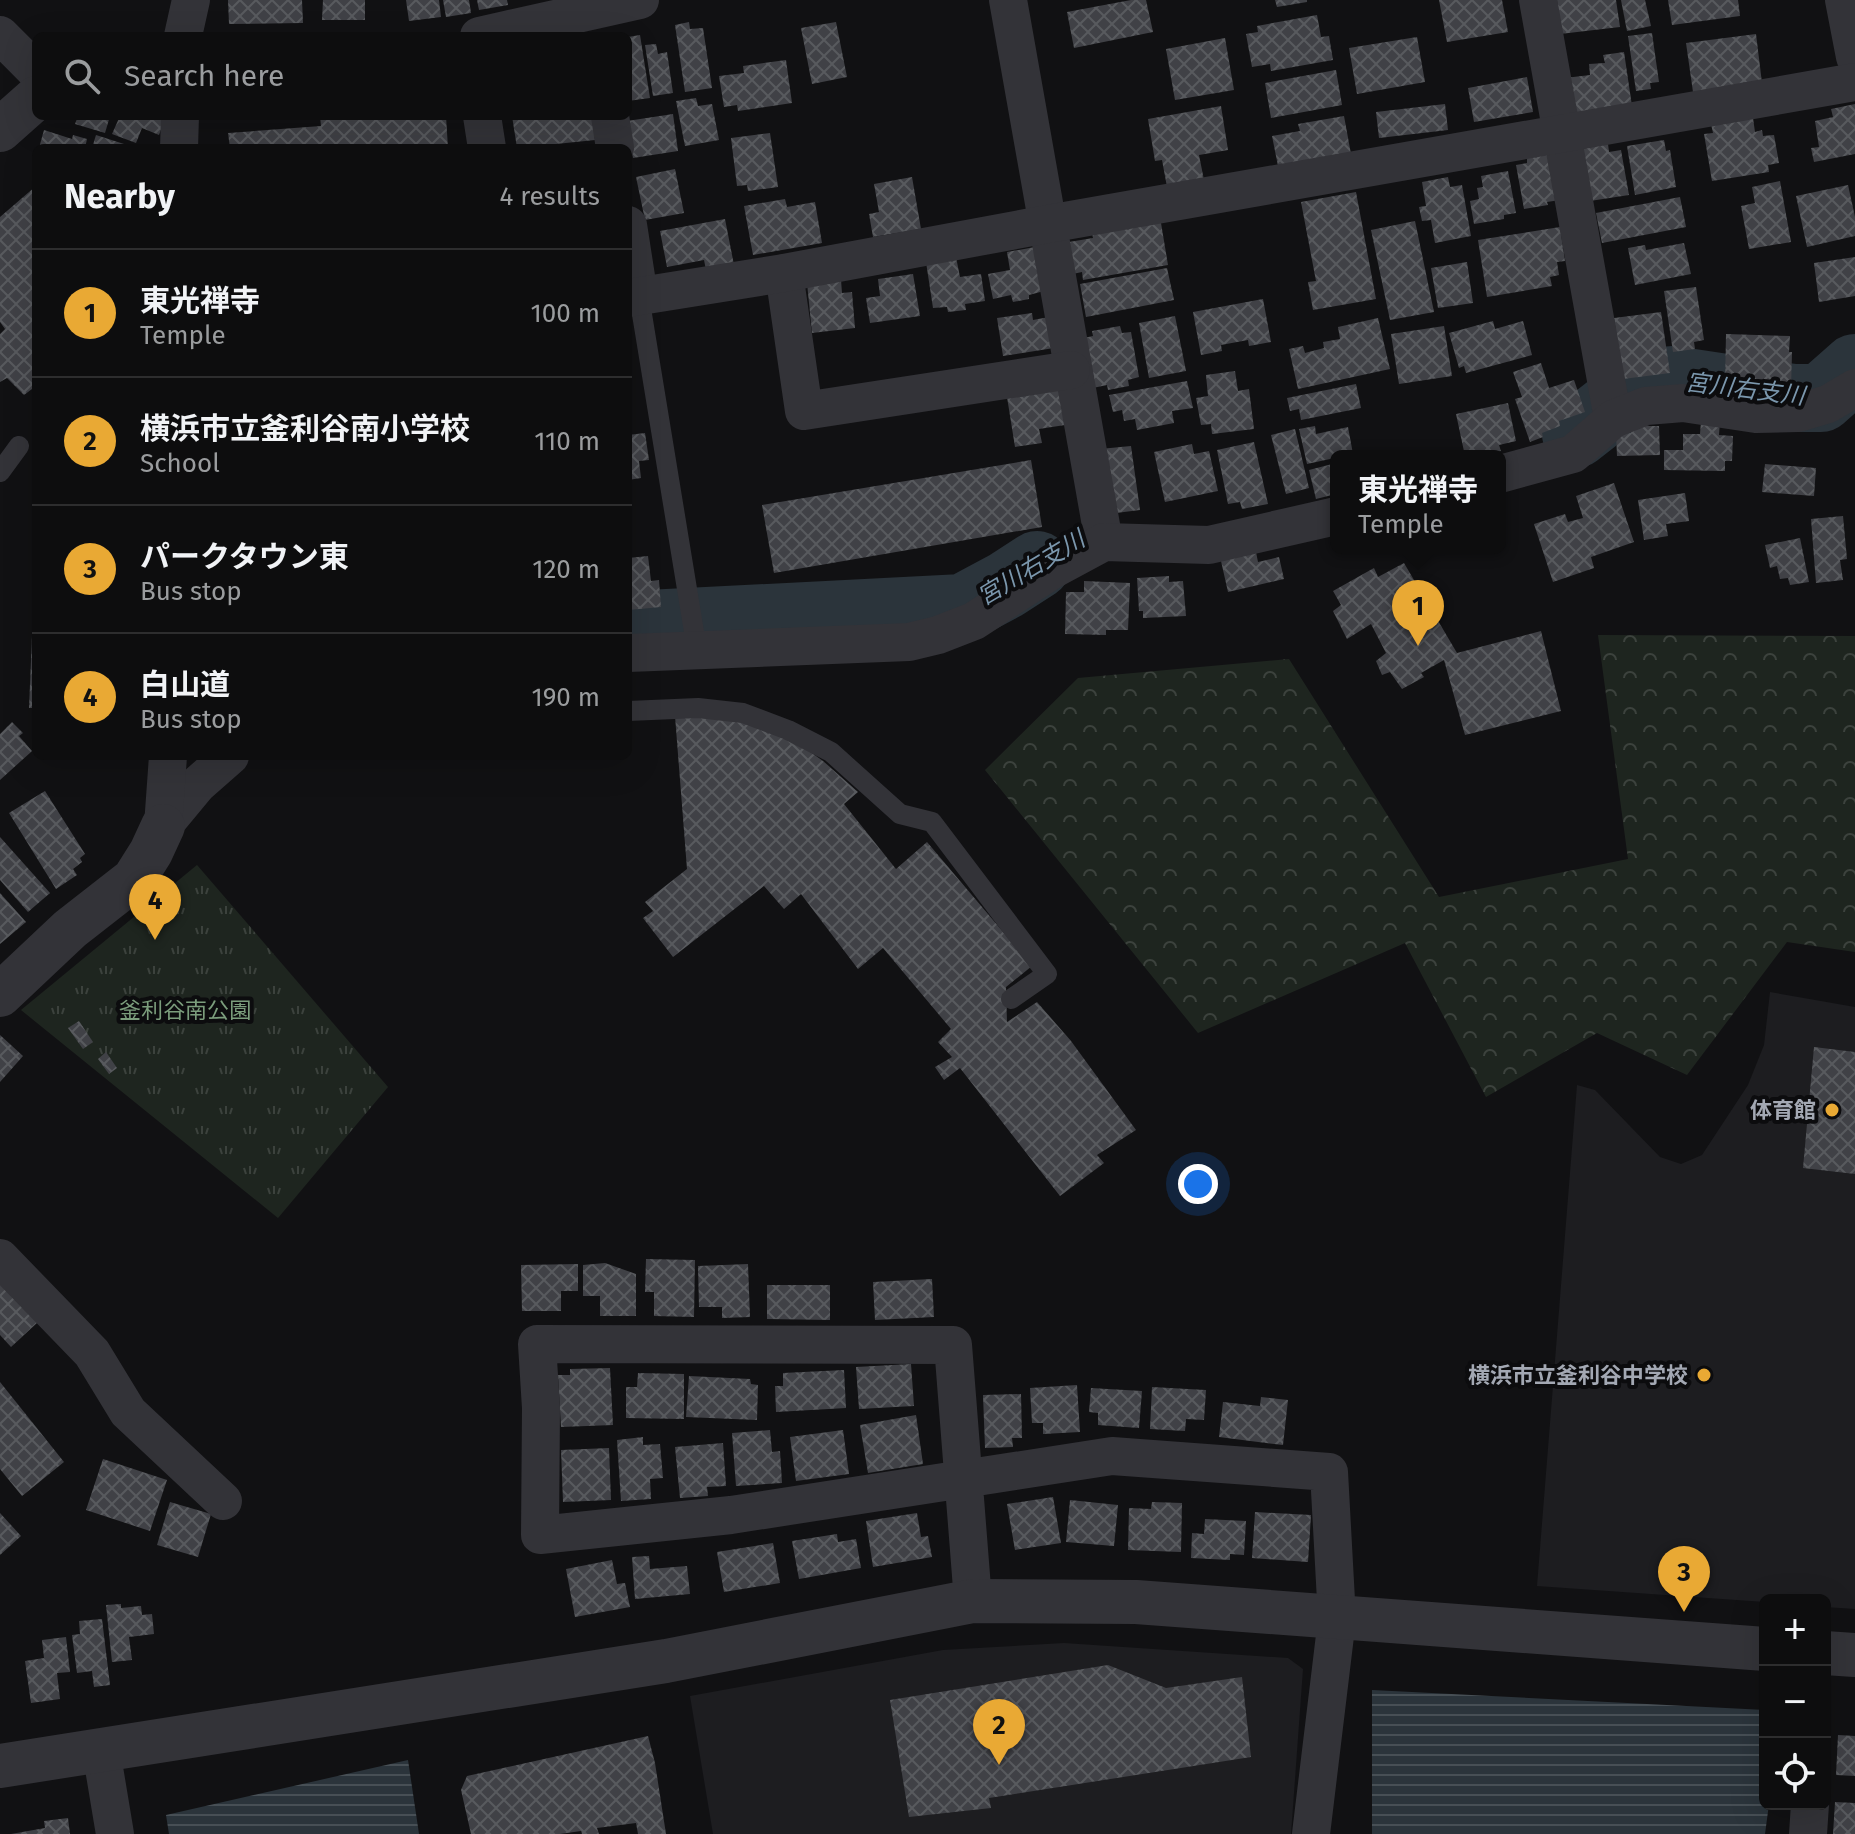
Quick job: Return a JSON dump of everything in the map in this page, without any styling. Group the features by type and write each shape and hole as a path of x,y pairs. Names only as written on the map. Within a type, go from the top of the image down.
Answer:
{"street":[{"path":"184,32 191,0"},
{"path":"515,32 595,23 640,0"},
{"path":"1008,0 1071,370 1102,531"},
{"path":"1538,0 1611,410"},
{"path":"1844,0 1855,57"},
{"path":"0,35 32,67"},
{"path":"632,273 634,297 1855,82"},
{"path":"0,130 32,102"},
{"path":"179,144 180,120"},
{"path":"483,120 486,144"},
{"path":"611,120 614,144"},
{"path":"784,273 804,411 1071,370"},
{"path":"1506,472 1573,454 1611,410 1683,403 1756,414 1798,413 1828,404 1855,388"},
{"path":"632,652 696,642 909,642 974,621 1052,570 1102,531 1209,545 1330,517"},
{"path":"163,826 168,760"},
{"path":"0,995 70,929 134,879 163,826 197,785 225,760"},
{"path":"0,1258 92,1353 128,1412 223,1501"},
{"path":"973,1601 962,1480 953,1345 537,1344 541,1408 540,1535 731,1515 962,1480 1112,1456 1329,1472 1337,1619 1311,1834"},
{"path":"0,1766 666,1661 973,1601 1136,1602 1759,1649"},
{"path":"1831,1653 1855,1655"},
{"path":"101,1750 115,1834"},
{"path":"1808,1834 1810,1810"}],"lane":[{"path":"634,297 696,642"},
{"path":"0,472 19,446"},
{"path":"632,711 698,708 743,713 777,725 831,752 900,814 932,822 1047,974 1011,999"}],"shaded area":[{"name":"横浜市立釜利谷中学校","path":"1770,992 1855,1007 1855,1609 1831,1607 1831,1594 1759,1594 1759,1602 1537,1586 1577,1085 1595,1090 1660,1157 1681,1164 1702,1155 1748,1085 1764,1045"},
{"path":"1064,1643 1288,1658 1303,1669 1291,1834 713,1834 690,1696 943,1650"},
{"path":"1372,1690 1759,1710 1759,1810 1768,1810 1765,1834 1372,1834"},
{"path":"408,1760 419,1834 169,1834 166,1815"}],"green space":[{"path":"1598,635 1855,636 1855,952 1787,942 1687,1075 1597,1033 1486,1097 1405,943 1198,1033 985,770 1078,678 1289,659 1439,897 1628,859"},
{"name":"釜利谷南公園","path":"197,865 388,1087 278,1218 21,1010"}],"building":[{"path":"228,0 302,0 303,23 229,24"},
{"path":"323,0 365,0 365,20 322,20"},
{"path":"406,0 439,0 441,17 409,21"},
{"path":"443,0 469,0 471,13 446,17"},
{"path":"477,0 507,0 508,5 479,10"},
{"path":"1146,0 1153,32 1074,48 1067,12"},
{"path":"1275,0 1307,0 1307,2 1277,7"},
{"path":"1439,0 1502,0 1508,32 1447,42"},
{"path":"1557,0 1616,0 1620,27 1560,34"},
{"path":"1621,0 1645,0 1651,26 1627,31"},
{"path":"1668,0 1738,0 1740,16 1672,25"},
{"path":"1317,15 1321,37 1329,36 1333,60 1271,71 1270,64 1252,67 1246,34 1258,32 1257,26"},
{"path":"689,22 690,29 703,28 712,88 685,92 675,25"},
{"path":"836,22 847,77 812,84 801,28"},
{"path":"1652,33 1659,82 1650,83 1651,89 1636,91 1628,36"},
{"path":"1756,34 1762,83 1693,92 1686,43"},
{"path":"640,35 650,98 632,100 632,36"},
{"path":"1417,37 1425,82 1357,94 1349,48"},
{"path":"1225,38 1234,90 1175,100 1166,49"},
{"path":"656,44 658,54 667,52 673,93 653,96 645,45"},
{"path":"1624,52 1632,106 1570,115 1565,78 1590,75 1589,64 1605,63 1603,55"},
{"path":"786,60 792,103 738,111 737,105 724,107 719,76 744,73 743,66"},
{"path":"1336,70 1342,105 1271,118 1265,83"},
{"path":"1527,77 1533,112 1474,122 1468,88"},
{"path":"696,98 698,106 712,104 719,140 685,146 676,101"},
{"path":"1445,104 1448,130 1379,138 1376,112"},
{"path":"1855,104 1855,154 1814,162 1811,148 1819,147 1815,121 1833,117 1831,109"},
{"path":"1221,106 1228,150 1199,155 1204,180 1167,187 1162,160 1155,161 1148,119"},
{"path":"673,114 678,151 633,158 627,121"},
{"path":"1344,116 1351,154 1278,166 1272,136 1300,131 1298,124"},
{"path":"1753,118 1755,132 1762,130 1763,136 1774,135 1779,163 1768,165 1769,172 1712,181 1704,134 1713,133 1711,124"},
{"path":"76,120 109,120 105,133 75,124"},
{"path":"118,120 165,120 159,135 142,128 136,143 112,134"},
{"path":"320,120 446,120 448,144 229,144 228,133 321,126"},
{"path":"513,120 592,120 595,140 516,144"},
{"path":"44,130 72,139 73,135 87,139 86,144 40,144"},
{"path":"770,133 778,187 748,191 747,185 737,186 731,138"},
{"path":"96,135 124,144 93,144"},
{"path":"1664,140 1666,151 1670,150 1676,187 1635,195 1627,146"},
{"path":"1608,144 1609,152 1621,150 1629,195 1590,201 1581,149"},
{"path":"1552,153 1560,200 1524,209 1516,165 1527,163 1527,157"},
{"path":"675,169 684,213 645,220 636,177"},
{"path":"1508,171 1516,213 1504,215 1504,219 1474,224 1470,201 1479,199 1477,188 1483,187 1481,176"},
{"path":"912,177 921,229 873,237 869,214 879,212 874,184"},
{"path":"1448,177 1450,187 1462,185 1471,236 1435,243 1431,220 1422,221 1419,207 1426,206 1422,182"},
{"path":"1780,181 1791,242 1749,249 1741,206 1755,203 1752,187"},
{"path":"1848,185 1855,217 1855,236 1807,247 1796,196"},
{"path":"32,189 32,389 24,395 7,378 0,382 0,334 5,329 0,322 0,217"},
{"path":"1356,192 1376,299 1313,310 1308,282 1316,281 1301,202"},
{"path":"1680,197 1686,227 1602,243 1596,213"},
{"path":"785,199 787,207 815,202 822,243 753,255 744,206"},
{"path":"1160,217 1168,265 1083,280 1082,272 1068,275 1063,243 1093,238 1091,228"},
{"path":"725,219 734,265 706,270 704,260 667,267 660,231"},
{"path":"1415,221 1434,312 1390,320 1371,230"},
{"path":"1560,227 1565,261 1557,262 1559,275 1550,277 1552,286 1487,297 1478,240"},
{"path":"1684,243 1691,274 1635,285 1628,248 1645,245 1646,250"},
{"path":"1035,247 1044,291 1029,295 1029,299 1013,302 1011,295 993,299 988,274 1010,270 1007,252"},
{"path":"956,257 960,277 981,274 985,301 965,304 966,310 948,312 947,307 933,308 926,262"},
{"path":"1855,257 1855,296 1819,302 1814,263"},
{"path":"1467,262 1473,303 1438,308 1431,268"},
{"path":"1167,268 1174,300 1086,317 1080,284"},
{"path":"913,274 920,316 870,323 866,298 880,296 878,279"},
{"path":"841,280 842,293 852,292 855,328 812,333 807,283"},
{"path":"1696,287 1704,340 1694,342 1695,349 1673,352 1664,291"},
{"path":"1263,299 1271,342 1249,346 1248,340 1221,345 1222,351 1201,355 1193,312"},
{"path":"1661,312 1670,373 1623,379 1614,318"},
{"path":"1032,313 1033,320 1049,317 1054,348 1003,356 997,318"},
{"path":"1175,316 1186,371 1149,378 1139,323"},
{"path":"1378,318 1390,369 1298,389 1289,349 1303,346 1305,353 1324,348 1323,342 1340,339 1338,327"},
{"path":"1493,321 1495,329 1523,321 1532,355 1466,373 1464,366 1459,368 1449,333"},
{"path":"1120,326 1122,333 1131,332 1139,377 1128,380 1129,386 1108,390 1107,385 1088,389 1079,339 1093,336 1092,331"},
{"path":"1444,326 1452,376 1399,384 1391,334"},
{"path":"1726,334 1790,336 1791,389 1725,383"},
{"path":"1541,363 1549,388 1574,380 1585,412 1559,421 1560,426 1530,442 1515,399 1522,397 1513,372"},
{"path":"1235,371 1238,391 1249,389 1254,429 1212,434 1211,424 1201,425 1196,398 1208,396 1206,375"},
{"path":"1187,381 1193,408 1172,411 1174,423 1137,430 1135,419 1124,421 1122,410 1113,412 1109,395"},
{"path":"1356,384 1361,408 1301,420 1299,409 1290,411 1287,398"},
{"path":"1059,389 1065,425 1039,429 1042,443 1015,447 1007,397"},
{"path":"1508,403 1516,441 1499,445 1501,450 1464,450 1456,414"},
{"path":"1701,421 1720,421 1719,435 1733,436 1732,461 1725,461 1725,471 1664,470 1664,450 1683,450 1683,434 1700,434"},
{"path":"1315,426 1316,434 1348,427 1352,450 1330,450 1330,459 1307,464 1299,429"},
{"path":"1631,426 1659,426 1660,455 1617,456 1616,434 1631,433"},
{"path":"1295,429 1309,488 1286,494 1271,435"},
{"path":"645,433 649,460 639,461 641,478 632,479 632,435"},
{"path":"1254,442 1268,504 1242,509 1240,502 1228,504 1217,450"},
{"path":"1192,444 1194,454 1209,451 1218,491 1165,502 1154,452"},
{"path":"1131,446 1140,510 1116,513 1100,449"},
{"path":"1031,460 1042,527 774,573 762,505"},
{"path":"1765,464 1816,468 1814,496 1762,492"},
{"path":"1330,465 1330,496 1316,499 1309,470"},
{"path":"1614,483 1634,542 1591,557 1594,568 1553,582 1534,524 1565,514 1568,522 1583,518 1576,496"},
{"path":"1685,493 1689,521 1666,524 1668,536 1644,540 1638,500"},
{"path":"1843,516 1847,559 1840,560 1843,580 1816,583 1811,519"},
{"path":"1800,538 1809,582 1790,585 1788,578 1780,579 1777,566 1770,568 1765,545"},
{"path":"1256,552 1258,562 1279,557 1284,579 1228,592 1221,561"},
{"path":"648,556 651,581 659,580 661,607 632,610 632,558"},
{"path":"1404,563 1457,653 1541,631 1561,711 1465,735 1444,660 1421,673 1424,677 1402,689 1390,672 1382,675 1376,661 1386,653 1371,624 1347,639 1333,611 1341,605 1333,591 1374,568 1378,577"},
{"path":"1169,576 1169,582 1183,581 1186,616 1143,618 1143,611 1139,611 1137,578"},
{"path":"1084,581 1130,583 1128,630 1106,630 1106,635 1065,634 1066,592 1084,592"},
{"path":"32,636 32,708 29,708"},
{"path":"675,716 737,720 791,738 858,792 844,804 896,869 927,842 1032,966 1006,987 1007,1022 1037,1002 1071,1041 1136,1130 1097,1155 1104,1163 1060,1196 960,1068 944,1080 935,1067 952,1057 938,1042 951,1029 883,948 858,969 801,894 784,909 764,886 673,957 643,918 653,911 645,902 687,869"},
{"path":"12,722 23,733 19,736 32,751 0,780 0,734"},
{"path":"45,791 85,854 80,858 82,862 73,869 77,875 56,889 9,813"},
{"path":"0,837 50,893 28,912 0,880"},
{"path":"0,893 26,922 0,944"},
{"path":"79,1021 93,1042 83,1049 68,1028"},
{"path":"0,1035 23,1056 0,1082"},
{"name":"体育館","path":"1814,1047 1855,1052 1855,1174 1803,1168"},
{"path":"106,1052 117,1068 109,1074 98,1059"},
{"path":"646,1259 695,1260 694,1317 654,1316 654,1292 645,1292"},
{"path":"605,1263 636,1274 636,1316 600,1316 600,1296 583,1296 583,1265"},
{"path":"578,1264 578,1291 561,1291 561,1311 522,1311 521,1265"},
{"path":"748,1264 750,1317 722,1318 722,1307 699,1307 698,1266"},
{"path":"932,1279 934,1317 875,1320 873,1282"},
{"path":"0,1282 38,1322 11,1347 0,1335"},
{"path":"767,1285 830,1285 830,1320 767,1319"},
{"path":"911,1364 914,1406 859,1409 856,1367"},
{"path":"610,1368 613,1425 561,1427 558,1375 570,1375 570,1369"},
{"path":"844,1370 846,1408 776,1412 775,1386 783,1386 783,1373"},
{"path":"638,1373 684,1374 684,1419 626,1418 626,1387 637,1387"},
{"path":"689,1376 750,1379 751,1384 758,1385 757,1420 686,1417"},
{"path":"0,1382 64,1462 22,1496 0,1469"},
{"path":"1077,1385 1080,1432 1043,1434 1043,1423 1032,1423 1030,1388"},
{"path":"1152,1387 1206,1390 1204,1420 1186,1419 1185,1431 1150,1429"},
{"path":"1091,1388 1142,1391 1139,1428 1098,1425 1098,1413 1089,1412"},
{"path":"1021,1394 1022,1438 1012,1438 1013,1447 985,1448 983,1395"},
{"path":"1261,1397 1288,1400 1283,1445 1219,1437 1223,1402 1260,1406"},
{"path":"916,1415 923,1464 868,1473 860,1425"},
{"path":"770,1430 772,1452 780,1451 782,1483 736,1486 732,1433"},
{"path":"843,1430 849,1474 796,1481 790,1437"},
{"path":"643,1437 643,1445 660,1444 663,1478 650,1479 651,1499 621,1501 617,1440"},
{"path":"723,1443 726,1486 707,1487 708,1496 680,1498 675,1447"},
{"path":"609,1448 611,1500 563,1502 561,1450"},
{"path":"103,1459 167,1480 150,1531 86,1510"},
{"path":"1053,1497 1061,1543 1015,1550 1007,1504"},
{"path":"1070,1500 1118,1505 1114,1546 1066,1542"},
{"path":"170,1502 211,1514 198,1557 157,1545"},
{"path":"1152,1502 1182,1503 1181,1552 1128,1550 1129,1508 1151,1509"},
{"path":"1255,1512 1311,1515 1308,1562 1252,1558"},
{"path":"0,1513 21,1536 0,1555"},
{"path":"917,1513 921,1537 928,1536 932,1557 873,1567 866,1521"},
{"path":"1205,1519 1246,1521 1244,1555 1230,1554 1230,1560 1191,1558 1192,1533 1204,1534"},
{"path":"837,1534 838,1542 856,1539 861,1568 799,1579 792,1541"},
{"path":"773,1543 780,1583 724,1592 717,1552"},
{"path":"649,1556 650,1569 687,1566 690,1594 635,1599 632,1557"},
{"path":"612,1560 617,1584 625,1583 630,1607 575,1617 566,1569"},
{"path":"121,1604 121,1608 141,1606 142,1615 152,1614 154,1634 129,1637 132,1660 112,1662 106,1605"},
{"path":"102,1619 110,1685 94,1687 92,1671 77,1673 72,1635 80,1634 79,1621"},
{"path":"66,1637 70,1672 57,1673 60,1699 31,1703 25,1661 44,1658 42,1640"},
{"path":"1108,1665 1166,1688 1242,1677 1251,1757 989,1798 991,1808 909,1817 890,1700"},
{"path":"1838,1735 1855,1736 1855,1776 1836,1775"},
{"path":"648,1736 666,1834 638,1834 636,1823 597,1828 599,1834 582,1834 581,1831 560,1834 471,1834 461,1790 467,1776"},
{"path":"1835,1802 1855,1803 1855,1834 1833,1834"},
{"path":"68,1818 70,1834 11,1834 45,1828 44,1821"}],"waterway":[{"name":"宮川右支川","path":"1576,434 1622,398 1672,380 1793,398 1821,398 1855,368"},
{"name":"宮川右支川","path":"632,625 963,608 1037,565"}],"place":[{"name":"東光禅寺","path":"1418,646"},
{"name":"白山道","path":"155,940"},
{"name":"体育館","path":"1832,1110"},
{"name":"横浜市立釜利谷中学校","path":"1704,1375"},
{"name":"パークタウン東","path":"1684,1612"},
{"name":"横浜市立釜利谷南小学校","path":"999,1765"}]}
